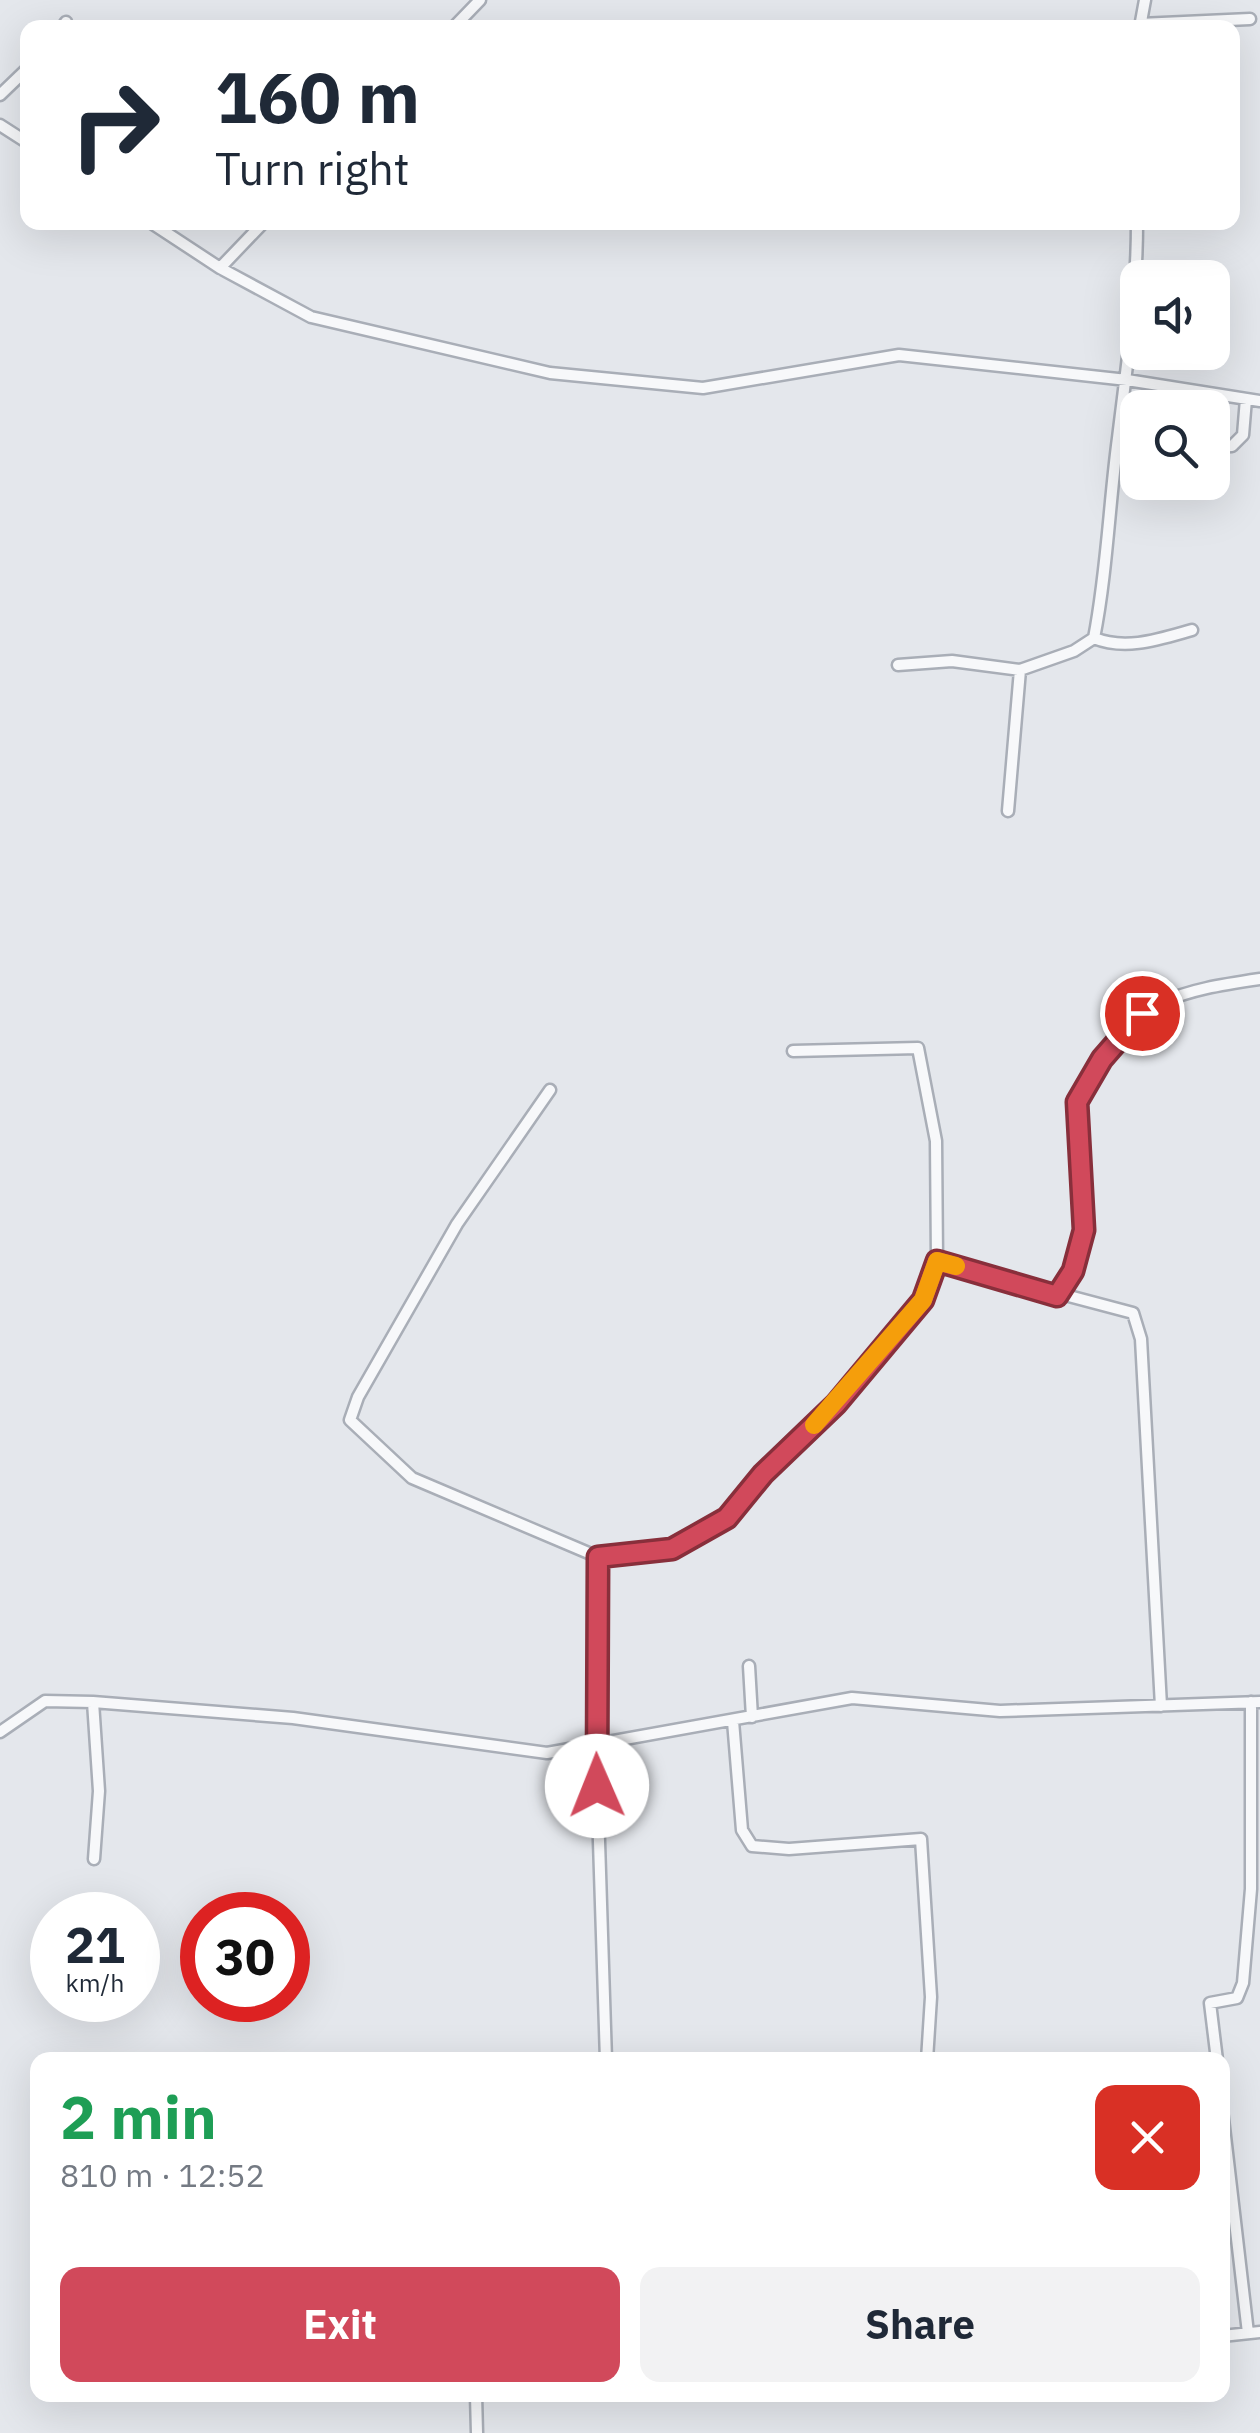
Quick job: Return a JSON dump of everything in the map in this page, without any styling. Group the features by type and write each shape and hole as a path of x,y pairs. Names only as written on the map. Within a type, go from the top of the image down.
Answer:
{"street":[{"path":"461,20 480,0"},
{"path":"1234,20 1250,19"},
{"path":"0,95 20,76"},
{"path":"162,230 220,268 311,317 550,373 703,388 898,355 1126,380 1260,401"},
{"path":"220,268 256,230"},
{"path":"898,665 952,661 1020,670 1074,651 1094,638 1108,566 1118,439 1136,322 1137,230"},
{"path":"1230,446 1243,435 1246,399"},
{"path":"1094,638 1107,644 1147,643 1192,630"},
{"path":"1008,811 1020,670"},
{"path":"1057,1296 1073,1271 1084,1230 1077,1102 1102,1059 1142,1013 1173,994 1260,979"},
{"path":"550,1090 457,1224 358,1398 350,1420 412,1478 598,1557 672,1549 727,1518 763,1474 836,1404 923,1300 937,1261 936,1141 918,1048 793,1051"},
{"path":"937,1261 1057,1296 1133,1312 1141,1339 1162,1706"},
{"path":"598,1557 596,1748 606,2052"},
{"path":"749,1666 752,1717"},
{"path":"0,1732 45,1701 93,1702 293,1718 547,1753 596,1748 852,1698 1000,1712 1255,1702 1251,1889 1243,1983 1237,1998 1210,2003 1216,2052"},
{"path":"93,1702 100,1792 94,1859"},
{"path":"732,1721 742,1830 752,1846 789,1849 920,1839 931,1997 928,2052"},
{"path":"1230,2166 1254,2332"},
{"path":"476,2402 477,2433"}],"slow traffic":[{"path":"814,1425 923,1300 937,1261 956,1266"}],"route":[{"path":"597,1786 598,1557 672,1549 727,1518 763,1474 836,1404 923,1300 937,1261 1057,1296 1073,1271 1084,1230 1077,1102 1102,1059 1142,1013"}]}
